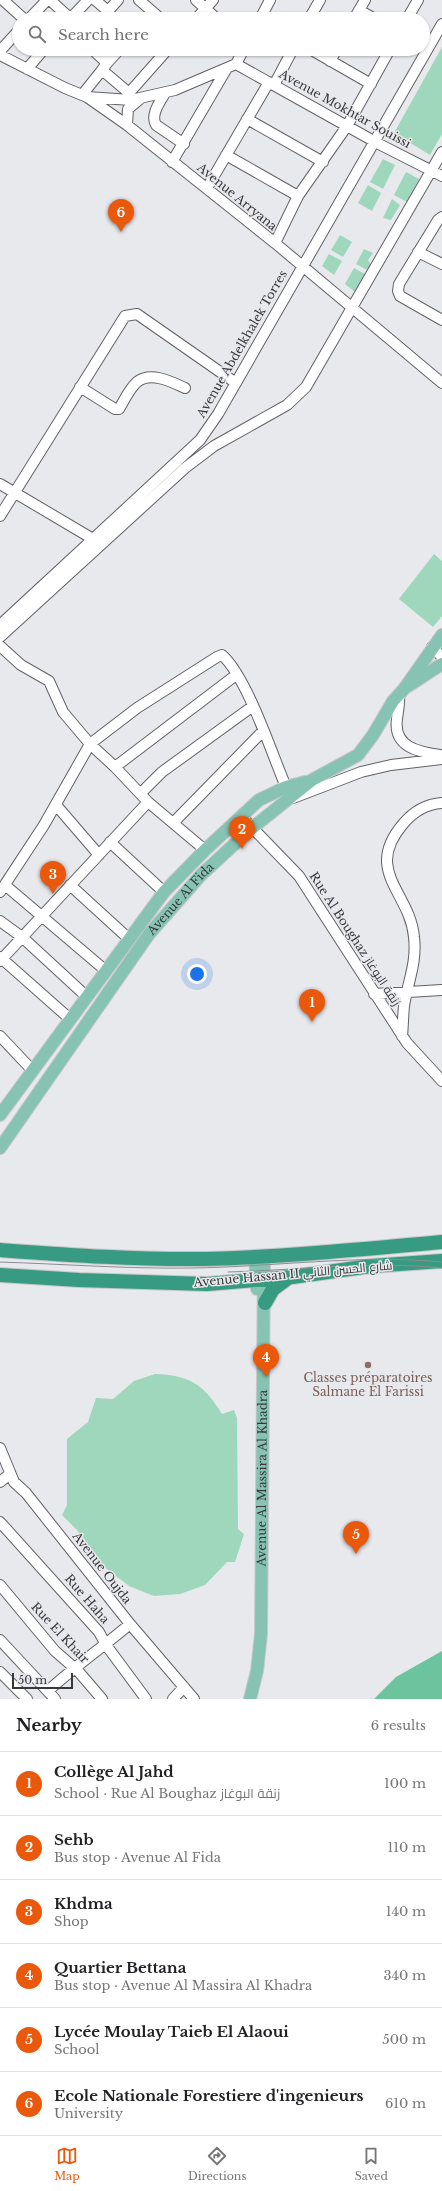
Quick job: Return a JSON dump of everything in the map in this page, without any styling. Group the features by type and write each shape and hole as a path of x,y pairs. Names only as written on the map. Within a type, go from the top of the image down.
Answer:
{"highway":[{"name":"Avenue Hassan II شارع الحسن الثاني","path":"0,1250 110,1258 206,1258 260,1256 442,1242"},
{"name":"Avenue Hassan II شارع الحسن الثاني","path":"0,1275 180,1284 292,1277 370,1266 442,1262"},
{"path":"265,1303 272,1289 292,1277"}],"main road":[{"path":"282,789 286,801 312,780 358,755 442,635"},
{"path":"402,692 442,664"},
{"name":"Avenue Al Fida","path":"0,1115 42,1059 128,938 164,892 204,850 259,800 282,789 312,780"},
{"name":"Avenue Al Fida","path":"2,1142 56,1069 107,991 149,934 201,875 252,828 286,801"},
{"path":"42,1059 56,1069"},
{"name":"Avenue Al Massira Al Khadra","path":"242,1699 249,1675 254,1636 261,1279 260,1256"},
{"name":"Avenue Al Massira Al Khadra","path":"250,1699 257,1671 260,1647 265,1303 261,1279"}],"street":[{"path":"3,0 16,12"},
{"path":"36,12 48,0 62,12"},
{"path":"77,12 88,0"},
{"path":"95,0 108,11 118,0"},
{"path":"139,0 150,12"},
{"path":"196,0 209,12"},
{"path":"203,12 213,0"},
{"path":"264,12 270,0"},
{"path":"314,12 320,0"},
{"path":"363,12 359,10 365,0"},
{"path":"411,12 418,0"},
{"name":"Avenue Abdelkhalek Torres","path":"430,45 442,24"},
{"path":"0,51 12,38"},
{"name":"Avenue Arryana","path":"0,55 84,96 127,125 275,243 442,383"},
{"path":"27,69 38,56"},
{"path":"97,56 128,96"},
{"path":"84,96 104,67 114,56"},
{"path":"128,96 162,56"},
{"path":"172,162 239,56"},
{"path":"207,188 247,119 272,84 289,56"},
{"path":"322,56 371,84"},
{"path":"330,61 333,56"},
{"path":"275,243 298,196 347,126 386,56"},
{"name":"Avenue Abdelkhalek Torres","path":"0,625 200,440 236,383 424,56"},
{"path":"84,96 128,96 140,99 165,93 231,66"},
{"name":"Avenue Mokhtar Souissi","path":"231,66 272,84 347,126 442,176"},
{"path":"165,93 154,115 154,120 156,125 184,144"},
{"path":"127,125 128,110 140,99"},
{"path":"247,119 323,162"},
{"path":"0,637 185,468 214,446 296,398 306,387 442,152"},
{"path":"226,155 298,196"},
{"path":"442,217 438,220 418,252 399,284 398,291 400,296 442,320"},
{"path":"418,252 442,264"},
{"path":"0,516 122,319 129,315 137,314 236,383"},
{"path":"80,387 115,409 118,409 136,383 141,380 162,379 186,388"},
{"path":"0,484 92,540"},
{"path":"0,646 21,665 49,681 63,712 90,744 115,767 148,802 204,850"},
{"path":"432,648 442,657"},
{"path":"105,970 43,915 2,888 56,805 90,744 137,708 222,655 227,660 253,706 282,789"},
{"path":"115,767 236,675"},
{"path":"402,692 397,730 400,739 410,748 418,751 442,755"},
{"path":"141,793 167,768 253,706"},
{"path":"173,824 263,731"},
{"name":"Avenue Al Fida","path":"286,801 361,772 391,765 442,759"},
{"path":"70,1019 1,959 148,802"},
{"path":"402,1036 404,1005 413,972 414,935 411,923 388,873 386,856 398,831 411,815 436,803 442,802"},
{"path":"56,805 99,855"},
{"name":"Rue Al Boughaz زنقة البوغاز","path":"241,816 299,876 402,1036 442,1081"},
{"path":"110,842 164,892"},
{"path":"70,885 128,938"},
{"path":"0,920 22,937 86,996"},
{"path":"374,994 442,990"},
{"path":"0,1036 33,1071"},
{"name":"Avenue Oujda","path":"0,1448 10,1474 130,1624 194,1699"},
{"path":"0,1482 10,1474"},
{"name":"Rue Haha","path":"0,1522 100,1632 106,1645 146,1699"},
{"name":"Rue El Khair","path":"0,1585 55,1651 73,1669 78,1671 102,1699"},
{"path":"48,1691 73,1669 106,1645 130,1624"},
{"path":"0,1640 55,1699"},
{"path":"0,1672 27,1699"},
{"path":"173,1699 184,1687"}],"green space":[{"path":"442,47 442,134 430,155 394,133"},
{"path":"383,159 395,165 383,189 370,182"},
{"path":"406,172 419,179 407,202 394,195"},
{"path":"368,185 381,193 372,211 358,203"},
{"path":"392,199 400,205 391,220 383,218"},
{"path":"340,235 352,242 343,257 331,250"},
{"path":"364,249 373,253 368,260 372,266 369,271 356,264"},
{"path":"329,254 342,261 334,275 322,266"},
{"path":"354,268 365,274 355,292 345,284"},
{"path":"434,554 442,561 442,616 433,627 399,599"},
{"path":"155,1374 177,1376 194,1383 209,1395 222,1414 234,1410 237,1418 238,1529 244,1534 235,1562 227,1562 205,1585 180,1594 154,1596 129,1586 108,1570 85,1546 78,1531 62,1515 67,1505 67,1439 88,1422 96,1398 113,1399 134,1381"},
{"path":"442,1651 442,1699 374,1699 396,1677"}],"tram line":[{"path":"0,1262 167,1268 222,1267 379,1259 442,1262"},
{"path":"228,1272 389,1265 442,1268"}],"place":[{"name":"Ecole Nationale Forestiere d'ingenieurs","path":"121,232"},
{"name":"Sehb","path":"242,849"},
{"name":"Khdma","path":"53,894"},
{"name":"Collège Al Jahd","path":"312,1022"},
{"name":"Classes préparatoires Salmane El Farissi","path":"368,1365"},
{"name":"Quartier Bettana","path":"266,1377"},
{"name":"Lycée Moulay Taieb El Alaoui","path":"356,1554"}]}
